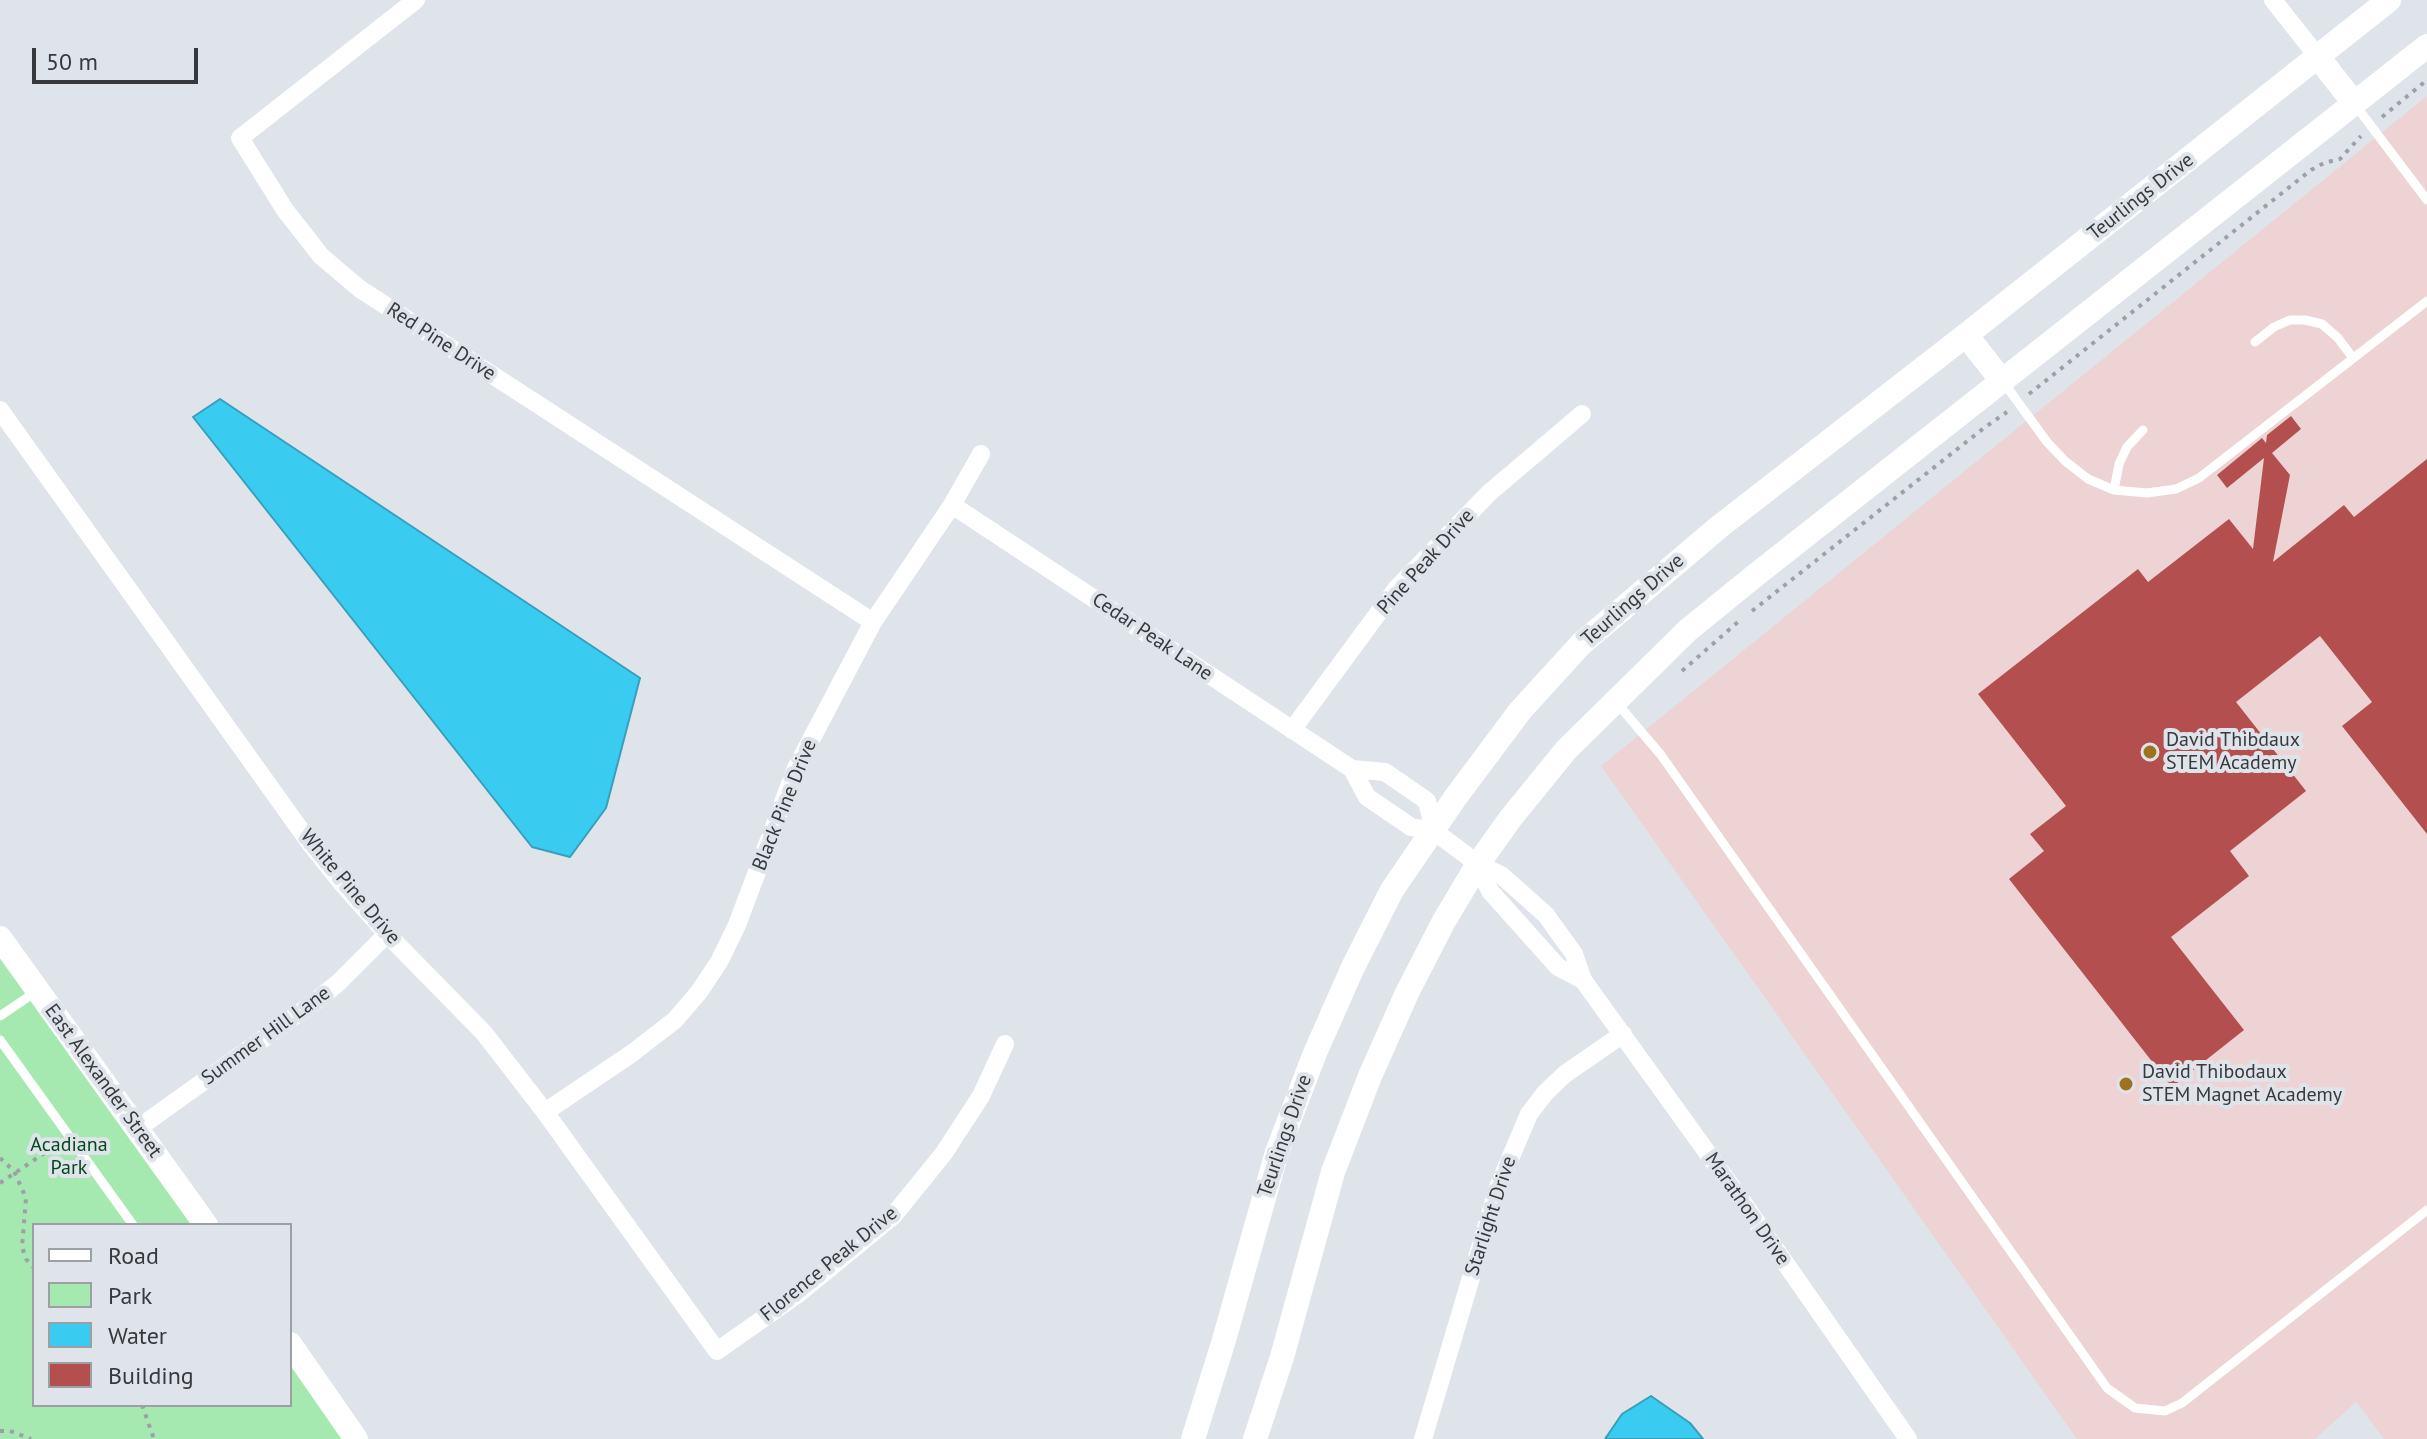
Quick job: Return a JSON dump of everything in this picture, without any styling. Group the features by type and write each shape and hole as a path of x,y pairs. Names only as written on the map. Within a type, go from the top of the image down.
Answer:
{"street":[{"name":"Red Pine Drive","path":"416,0 240,138 285,210 321,256 360,289 873,622"},
{"path":"2273,0 2354,103"},
{"name":"Teurlings Drive","path":"1193,1439 1277,1152 1315,1053 1353,967 1392,890 1520,711 1581,644 1719,527 2389,0"},
{"path":"1255,1439 1282,1357 1333,1172 1370,1076 1407,993 1437,933 1478,864 1566,750 1688,630 2427,46"},
{"path":"1966,335 2002,381"},
{"name":"White Pine Drive","path":"0,410 312,846 387,934 484,1033 545,1112 717,1351"},
{"name":"Pine Peak Drive","path":"1292,730 1396,589 1489,493 1582,414"},
{"name":"Black Pine Drive","path":"545,1112 675,1020 719,962 737,925 796,768 873,622 952,505 981,454"},
{"name":"Cedar Peak Lane","path":"952,505 1352,769 1385,772 1427,801 1434,831 1411,827 1367,797 1352,769"},
{"name":"Marathon Drive","path":"1434,831 1478,864 1501,875 1546,915 1574,954 1583,980 1908,1439"},
{"name":"Summer Hill Lane","path":"137,1129 313,1003 338,983 387,934"},
{"name":"East Alexander Street","path":"0,938 205,1223"},
{"name":"Starlight Drive","path":"1423,1439 1498,1187 1529,1114 1565,1074 1623,1034"},
{"name":"Florence Peak Drive","path":"717,1351 798,1294 893,1216 944,1153 981,1096 1005,1044"},
{"path":"292,1347 356,1439"}],"lane":[{"path":"2354,103 2427,200"},
{"path":"2002,381 2065,461 2088,479 2114,490 2147,493 2176,489 2199,478 2427,301"},
{"path":"2255,342 2274,327 2290,320 2305,320 2322,324 2353,358"},
{"path":"2114,490 2119,464 2127,447 2143,430"},
{"path":"1616,702 1661,755 2107,1388 2135,1408 2165,1411 2182,1403 2427,1210"},
{"path":"0,1016 38,990"},
{"path":"0,1040 132,1223"}],"path":[{"path":"2394,106 2427,80"},
{"path":"2038,387 2311,170 2340,159"},
{"path":"1675,677 1776,592 1999,419"},
{"path":"0,1183 69,1136"},
{"path":"0,1158 15,1173 26,1198 22,1247 32,1266"},
{"path":"143,1407 154,1439"},
{"path":"0,1431 10,1431 31,1439"}],"shaded area":[{"name":"David Thibodaux STEM Magnet Academy","path":"2427,96 2427,1439 2384,1439 2356,1402 2315,1439 2077,1439 1601,766"}],"green space":[{"name":"Acadiana Park","path":"0,942 200,1223 32,1223 32,1407 292,1407 292,1354 353,1439 0,1439"}],"water":[{"path":"220,399 640,678 606,808 570,857 532,847 193,417"},
{"path":"1651,1396 1690,1423 1703,1439 1605,1439 1622,1414"}],"building":[{"name":"David Thibdaux STEM Academy","path":"2291,416 2301,429 2272,453 2290,475 2273,562 2344,505 2354,517 2427,459 2427,834 2342,726 2372,702 2320,636 2236,702 2306,791 2230,851 2249,876 2171,937 2244,1030 2172,1087 2009,879 2044,851 2030,834 2066,806 1978,694 2138,569 2148,582 2229,519 2253,549 2264,458 2227,488 2217,475 2262,438 2266,443 2267,435"}],"place":[{"name":"David Thibdaux STEM Academy","path":"2150,752"},
{"name":"David Thibodaux STEM Magnet Academy","path":"2126,1084"}]}
